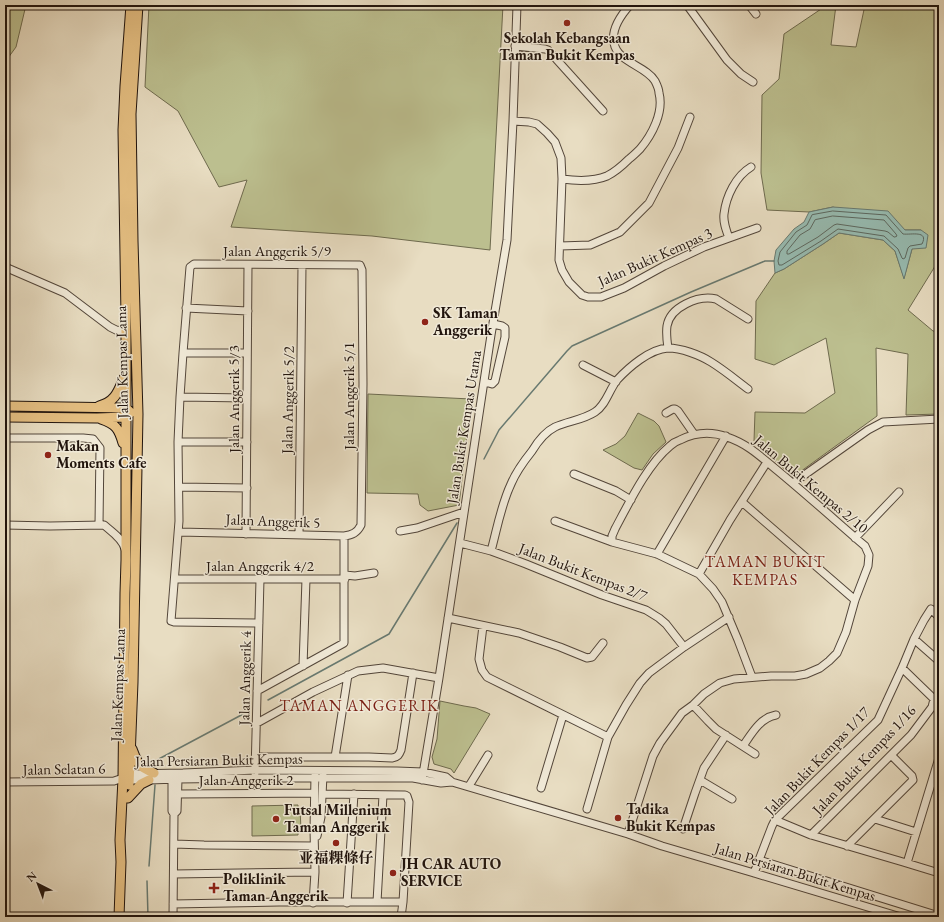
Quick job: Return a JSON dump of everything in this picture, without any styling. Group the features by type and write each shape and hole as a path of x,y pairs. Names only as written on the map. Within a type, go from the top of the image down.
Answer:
{"main road":[{"name":"Jalan Kempas Lama","path":"121,862 125,840 128,798 125,593 127,412 125,374 126,332 123,130 131,5"},
{"name":"Jalan Kempas Lama","path":"120,917 120,840 131,744 133,682 137,375 131,114 138,5"},
{"path":"94,407 112,400 117,394 125,374"},
{"path":"5,417 97,418 127,412 134,403 137,375"},
{"path":"5,406 94,407 127,412 135,422 137,448"},
{"path":"97,418 116,426 121,434 126,454"},
{"path":"128,798 141,784 152,777 140,766 135,758 131,744"}],"street":[{"name":"Jalan Bukit Kempas Utama","path":"422,776 439,678 507,240 517,5"},
{"path":"562,180 593,180 608,176 622,166 640,149 648,138 660,113 661,102 655,81 647,72 622,57 614,44 614,33 619,20 630,5"},
{"path":"687,5 727,60 741,74 753,82"},
{"path":"749,5 756,14"},
{"path":"515,46 548,50 603,110"},
{"path":"560,246 590,245 620,232 649,203 678,148 690,118"},
{"name":"Jalan Bukit Kempas 3","path":"513,121 537,124 548,133 555,142 561,158 562,180 559,260 562,270 569,282 582,295 595,297 624,288 684,256 704,247 757,228"},
{"path":"729,238 725,225 724,214 727,201 734,185 746,170 751,167"},
{"name":"Jalan Anggerik 5/9","path":"186,308 190,269 194,264 360,265 362,268"},
{"name":"Jalan Anggerik 5/3","path":"246,534 248,264"},
{"name":"Jalan Anggerik 5/2","path":"299,535 302,265"},
{"path":"5,267 65,293 110,327 126,332"},
{"name":"Jalan Anggerik 5/1","path":"344,536 352,535 361,525 363,384 362,268"},
{"path":"668,348 666,331 667,325 670,317 682,305 710,298 716,299 748,319"},
{"path":"248,311 186,308 178,442 179,532 171,621 259,623"},
{"path":"485,382 492,384 495,381 505,337 505,328 494,324"},
{"path":"491,551 511,483 540,440 556,427 596,412 602,406 616,382 624,372 652,352 668,348 702,357 712,362 748,389"},
{"path":"183,353 247,353"},
{"path":"583,364 616,382"},
{"path":"180,397 247,398"},
{"path":"666,413 673,409 678,411 694,434"},
{"path":"793,483 868,430 883,422 939,419"},
{"name":"Jalan Bukit Kempas 2/10","path":"612,542 614,529 658,457 671,445 694,434 700,433 726,436 749,447 865,546 869,555 868,566 855,600"},
{"path":"657,554 726,436"},
{"path":"5,438 93,439 100,448 99,525"},
{"path":"178,442 247,442"},
{"path":"699,574 730,520 767,462"},
{"path":"574,474 631,500"},
{"path":"179,487 246,488"},
{"path":"855,538 899,492"},
{"path":"628,834 653,756 660,742 682,713 704,694 720,683 734,679 752,677 795,676 806,674 820,668 837,653 846,632 855,600 742,502"},
{"path":"400,531 417,528 464,512"},
{"path":"554,521 612,542 657,554 699,574 713,589 722,602 752,677"},
{"path":"5,525 104,525 121,540 124,545 126,560"},
{"name":"Jalan Anggerik 5","path":"179,532 344,536"},
{"path":"257,691 344,643 344,536"},
{"name":"Jalan Bukit Kempas 2/7","path":"460,543 491,551 602,595 646,610 660,618 684,647"},
{"name":"Jalan Anggerik 4/2","path":"175,579 306,579 345,577 374,573"},
{"name":"Jalan Anggerik 4","path":"255,778 260,579"},
{"path":"303,666 306,579"},
{"name":"Jalan Bukit Kempas 1/17","path":"754,873 775,820 878,720 924,620 931,609 937,615"},
{"path":"587,809 608,737 640,683 656,667 729,617"},
{"path":"448,618 519,633 588,658 592,657 603,642"},
{"path":"483,626 479,659 482,670 487,678 608,737"},
{"path":"914,639 939,661"},
{"path":"257,723 313,692 358,671 383,668 439,678"},
{"name":"Jalan Bukit Kempas 1/16","path":"811,835 911,735 932,707 934,698 902,668"},
{"path":"256,757 392,758 399,755 402,750 413,673"},
{"path":"335,757 348,675"},
{"path":"693,705 716,729 755,754"},
{"path":"541,788 563,715"},
{"path":"743,746 755,728 769,716 776,715"},
{"path":"683,829 704,768 726,736"},
{"path":"469,786 488,755"},
{"path":"847,846 913,780 912,776 892,755"},
{"path":"426,757 431,768 438,776"},
{"path":"907,863 939,758"},
{"name":"Jalan Persiaran Bukit Kempas","path":"152,777 183,773 256,770 315,774"},
{"name":"Jalan Persiaran Bukit Kempas","path":"127,777 175,779 255,778 397,771 422,776 441,783 452,782 469,786 628,834 662,846 901,917"},
{"path":"313,903 315,872 315,774"},
{"path":"314,846 319,827 323,794 323,774"},
{"name":"Jalan Persiaran Bukit Kempas","path":"422,776 446,777 452,782"},
{"name":"Jalan Selatan 6","path":"5,782 114,781 127,777"},
{"path":"174,814 177,811 175,779"},
{"path":"173,917 174,814 172,811 175,779"},
{"path":"700,780 732,799"},
{"name":"Jalan Anggerik 2","path":"177,794 314,793"},
{"path":"323,794 407,796 409,802 401,917"},
{"path":"347,902 354,794"},
{"path":"378,902 383,795"},
{"path":"875,819 916,832"},
{"path":"775,820 811,835 938,871"},
{"path":"174,844 314,846"},
{"path":"759,860 939,916"},
{"path":"174,874 315,872"},
{"path":"173,904 403,902"}],"green space":[{"path":"5,5 26,5 16,47 5,64"},
{"path":"149,5 503,5 490,250 372,236 231,227 247,180 219,187 178,111 145,87"},
{"path":"827,5 836,5 831,45 856,47 865,5 939,5 939,263 937,263 908,310 933,331 939,332 939,414 906,415 908,354 876,348 877,416 793,477 754,441 755,412 805,413 835,393 826,338 774,365 755,359 756,301 775,273 784,269 839,233 883,240 895,251 904,278 912,249 921,230 905,230 833,207 809,212 767,210 761,173 762,95 779,79 784,34"},
{"path":"368,394 471,399 459,505 428,511 420,505 418,494 367,493"},
{"path":"638,413 654,421 659,426 666,442 653,454 642,470 634,468 603,450 616,444 625,436"},
{"path":"440,701 476,708 490,714 454,773 451,769 434,764 432,757 437,739"},
{"name":"Futsal Millenium Taman Anggerik","path":"298,805 298,808 300,808 301,830 298,831 298,835 252,836 252,806"}],"water":[{"path":"833,207 888,211 905,230 921,230 928,235 926,248 912,249 904,279 895,251 883,240 839,233 784,269 775,273 774,261 776,250 794,229 804,222 809,212"}],"waterway":[{"path":"484,459 499,430 572,346 691,292 765,261 774,261"},
{"path":"268,700 389,634 457,523"},
{"path":"155,761 247,712"},
{"path":"149,866 155,785"},
{"path":"147,881 148,917"}],"place":[{"name":"Sekolah Kebangsaan Taman Bukit Kempas","path":"567,23"},
{"name":"SK Taman Anggerik","path":"425,322"},
{"name":"Makan Moments Cafe","path":"48,455"},
{"name":"Tadika Bukit Kempas","path":"618,818"},
{"name":"Futsal Millenium Taman Anggerik","path":"276,819"},
{"name":"亚福粿條仔","path":"336,843"},
{"name":"JH CAR AUTO SERVICE","path":"393,873"},
{"name":"Poliklinik Taman Anggerik","path":"214,888"}],"district":[{"name":"TAMAN BUKIT KEMPAS","path":"765,570"},
{"name":"TAMAN ANGGERIK","path":"359,705"}]}
